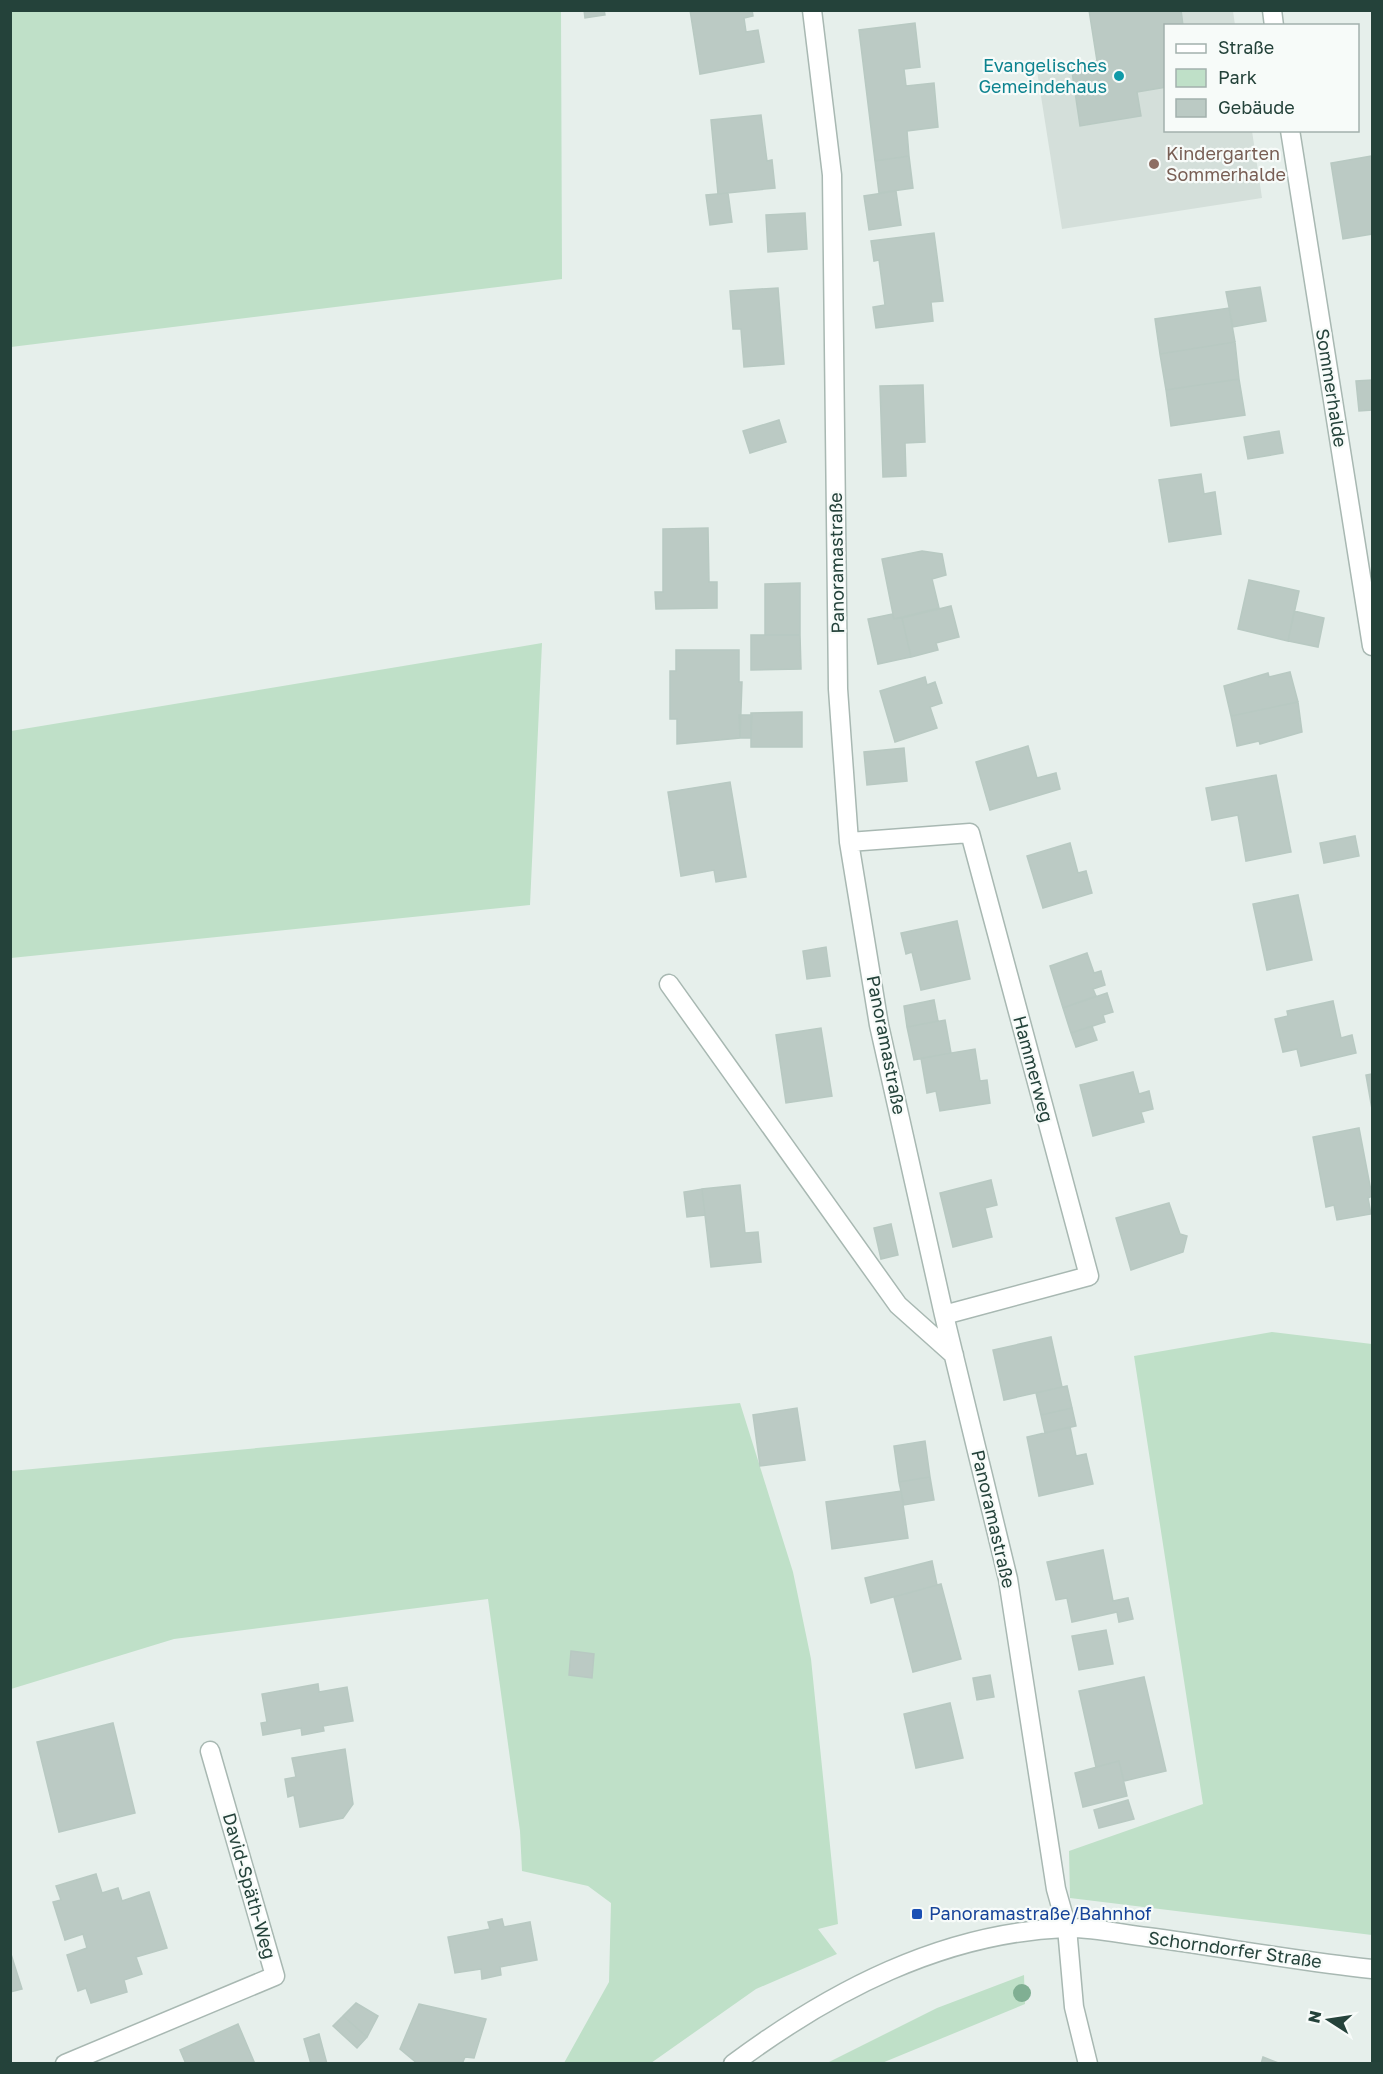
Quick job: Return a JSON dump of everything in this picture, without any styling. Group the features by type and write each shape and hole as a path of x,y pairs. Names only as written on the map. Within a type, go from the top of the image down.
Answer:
{"street":[{"name":"Panoramastraße","path":"812,10 832,175 838,689 849,842 879,1025 944,1315 1008,1580 1056,1889 1067,1928 1074,2007 1088,2064"},
{"name":"Sommerhalde","path":"1290,132 1372,646"},
{"name":"Hammerweg","path":"849,842 970,833 1089,1276 944,1315"},
{"path":"669,984 898,1305 954,1355"},
{"name":"David-Späth-Weg","path":"64,2064 274,1976 210,1751"},
{"name":"Schorndorfer Straße","path":"733,2064 844,1992 891,1968 945,1948 995,1937 1067,1928 1372,1969"}],"shaded area":[{"path":"1181,11 1233,11 1235,24 1183,24"},
{"name":"Kindergarten Sommerhalde","path":"1071,65 1081,126 1141,116 1137,92 1164,87 1164,132 1252,132 1262,198 1062,229 1037,71"}],"green space":[{"path":"10,11 561,11 562,279 11,347"},
{"path":"542,643 530,905 11,958 11,731"},
{"path":"1272,1332 1372,1344 1372,1935 1070,1898 1069,1851 1203,1804 1134,1356"},
{"path":"740,1403 793,1572 811,1659 838,1924 818,1929 837,1954 756,1989 651,2063 564,2063 609,1982 611,1903 588,1886 522,1871 520,1831 488,1599 174,1639 11,1689 11,1471"},
{"path":"1024,1975 1025,2004 882,2063 827,2063 937,2008"}],"building":[{"path":"584,10 604,10 605,15 585,18"},
{"path":"690,10 752,10 753,16 744,18 746,32 758,30 764,62 700,74"},
{"name":"Evangelisches Gemeindehaus","path":"1089,10 1181,10 1183,24 1164,24 1164,87 1137,92 1141,116 1080,126 1071,65 1097,61"},
{"path":"915,23 920,67 904,69 906,86 934,83 938,127 907,131 909,156 875,161 859,30"},
{"path":"761,115 767,161 772,160 775,188 718,194 711,120"},
{"path":"909,156 913,188 879,193 875,161"},
{"path":"1372,156 1372,234 1343,239 1331,163"},
{"path":"896,191 901,225 869,230 864,196"},
{"path":"728,193 732,222 710,225 706,195"},
{"path":"805,213 807,249 768,252 766,215"},
{"path":"934,233 943,301 931,302 933,321 876,328 873,307 885,305 879,260 874,261 871,241"},
{"path":"1260,287 1266,321 1233,327 1226,292"},
{"path":"778,288 784,364 744,367 741,329 733,329 730,291"},
{"path":"1229,308 1235,342 1160,354 1155,319"},
{"path":"1235,342 1239,379 1166,390 1160,354"},
{"path":"1239,379 1245,415 1171,426 1166,390"},
{"path":"1372,380 1372,410 1359,411 1356,381"},
{"path":"923,385 925,442 905,443 906,476 883,477 880,386"},
{"path":"779,420 786,442 750,453 743,431"},
{"path":"1279,431 1283,453 1248,459 1244,437"},
{"path":"1201,474 1204,494 1215,492 1221,534 1169,542 1159,480"},
{"path":"708,528 709,582 717,582 717,608 656,609 655,592 663,592 663,529"},
{"path":"922,551 942,554 946,575 932,579 939,608 894,619 882,559"},
{"path":"1249,580 1299,591 1288,641 1238,629"},
{"path":"800,583 800,635 765,635 765,584"},
{"path":"951,606 959,637 936,643 938,650 911,657 902,618"},
{"path":"1294,611 1324,618 1318,647 1288,641"},
{"path":"892,614 894,619 902,618 911,657 878,664 868,619"},
{"path":"751,635 800,635 801,669 751,670"},
{"path":"676,650 739,650 739,682 742,682 740,738 677,744 677,719 670,719 670,671 676,671"},
{"path":"1290,672 1298,702 1231,716 1224,686 1268,673 1269,677"},
{"path":"925,677 927,685 935,682 942,703 930,707 937,728 895,742 880,691"},
{"path":"1298,702 1302,732 1260,744 1259,741 1237,746 1231,716"},
{"path":"802,712 802,747 751,747 751,713"},
{"path":"739,715 752,715 751,738 740,738"},
{"path":"1028,746 1037,778 1056,773 1060,789 990,810 976,762"},
{"path":"904,748 907,781 867,785 864,752"},
{"path":"1276,775 1291,852 1246,861 1238,815 1212,820 1206,788"},
{"path":"730,782 746,877 716,882 714,870 681,876 668,792"},
{"path":"1355,836 1359,856 1324,863 1320,843"},
{"path":"1070,843 1078,873 1086,871 1092,893 1043,908 1027,856"},
{"path":"1298,895 1312,960 1267,970 1253,904"},
{"path":"957,921 970,979 921,990 912,952 906,954 901,933"},
{"path":"826,947 830,976 807,979 803,951"},
{"path":"1087,953 1094,973 1101,971 1105,985 1093,989 1096,996 1063,1008 1050,966"},
{"path":"1107,993 1113,1012 1103,1015 1105,1022 1071,1033 1063,1008"},
{"path":"934,1000 938,1021 907,1027 904,1006"},
{"path":"1333,1001 1341,1038 1352,1035 1356,1053 1301,1066 1297,1049 1283,1052 1275,1019 1288,1016 1287,1011"},
{"path":"945,1020 951,1053 914,1060 907,1027"},
{"path":"1092,1026 1097,1040 1076,1047 1071,1033"},
{"path":"821,1028 832,1096 786,1103 776,1035"},
{"path":"975,1049 980,1081 987,1080 990,1103 940,1111 936,1091 927,1093 921,1058"},
{"path":"1133,1072 1139,1094 1149,1091 1153,1109 1141,1112 1144,1122 1093,1136 1080,1085"},
{"path":"1372,1074 1372,1109 1366,1075"},
{"path":"1359,1128 1372,1196 1368,1198 1371,1214 1337,1220 1334,1205 1326,1207 1313,1137"},
{"path":"991,1180 997,1205 985,1208 992,1237 953,1247 940,1193"},
{"path":"740,1185 745,1233 758,1232 761,1262 711,1267 702,1189"},
{"path":"702,1189 705,1215 687,1217 684,1192"},
{"path":"1169,1203 1180,1234 1187,1236 1183,1252 1131,1270 1116,1218"},
{"path":"891,1224 898,1255 881,1259 874,1228"},
{"path":"1051,1337 1062,1387 1004,1400 993,1350"},
{"path":"1067,1386 1072,1408 1041,1415 1036,1393"},
{"path":"797,1408 805,1460 760,1466 753,1415"},
{"path":"1072,1408 1076,1426 1045,1433 1041,1415"},
{"path":"1070,1427 1076,1456 1086,1454 1093,1484 1039,1496 1027,1437"},
{"path":"925,1441 930,1477 899,1482 894,1446"},
{"path":"930,1477 934,1500 904,1505 899,1482"},
{"path":"901,1491 908,1538 832,1549 826,1502"},
{"path":"1103,1550 1113,1601 1128,1598 1133,1619 1119,1622 1117,1612 1072,1622 1067,1598 1056,1600 1047,1562"},
{"path":"932,1561 937,1585 871,1603 865,1578"},
{"path":"941,1584 961,1659 913,1672 894,1597"},
{"path":"1106,1630 1113,1664 1079,1670 1072,1636"},
{"path":"571,1651 594,1654 592,1678 569,1675"},
{"path":"990,1675 994,1697 977,1700 973,1678"},
{"path":"1144,1677 1166,1771 1124,1781 1119,1761 1096,1767 1079,1691"},
{"path":"318,1684 319,1692 347,1687 353,1721 323,1726 324,1731 302,1735 301,1728 263,1735 261,1723 267,1722 262,1694"},
{"path":"950,1703 963,1758 916,1768 904,1714"},
{"path":"113,1723 135,1813 59,1832 37,1742"},
{"path":"345,1749 353,1804 343,1818 300,1827 294,1795 288,1797 285,1779 296,1777 292,1758"},
{"path":"1119,1761 1127,1796 1083,1807 1075,1773"},
{"path":"1128,1800 1134,1819 1099,1828 1094,1810"},
{"path":"96,1874 102,1893 118,1888 122,1901 149,1892 167,1948 136,1957 142,1974 124,1980 127,1992 91,2003 86,1988 78,1991 67,1955 87,1948 83,1934 65,1940 53,1902 61,1900 56,1886"},
{"path":"502,1919 504,1927 530,1922 537,1960 500,1967 501,1975 482,1979 481,1969 455,1973 448,1937 490,1929 488,1922"},
{"path":"10,1951 22,1989 10,1992"},
{"path":"356,2003 378,2016 367,2037 343,2016"},
{"path":"419,2004 486,2019 474,2058 465,2057 462,2064 418,2064 400,2049"},
{"path":"343,2016 367,2037 357,2048 333,2026"},
{"path":"238,2024 255,2064 186,2064 180,2050"},
{"path":"319,2034 327,2064 311,2064 304,2039"},
{"path":"1263,2057 1281,2064 1261,2064"}],"place":[{"name":"Evangelisches Gemeindehaus","path":"1119,76"},
{"name":"Kindergarten Sommerhalde","path":"1154,164"},
{"name":"Panoramastraße/Bahnhof","path":"917,1914"}]}
